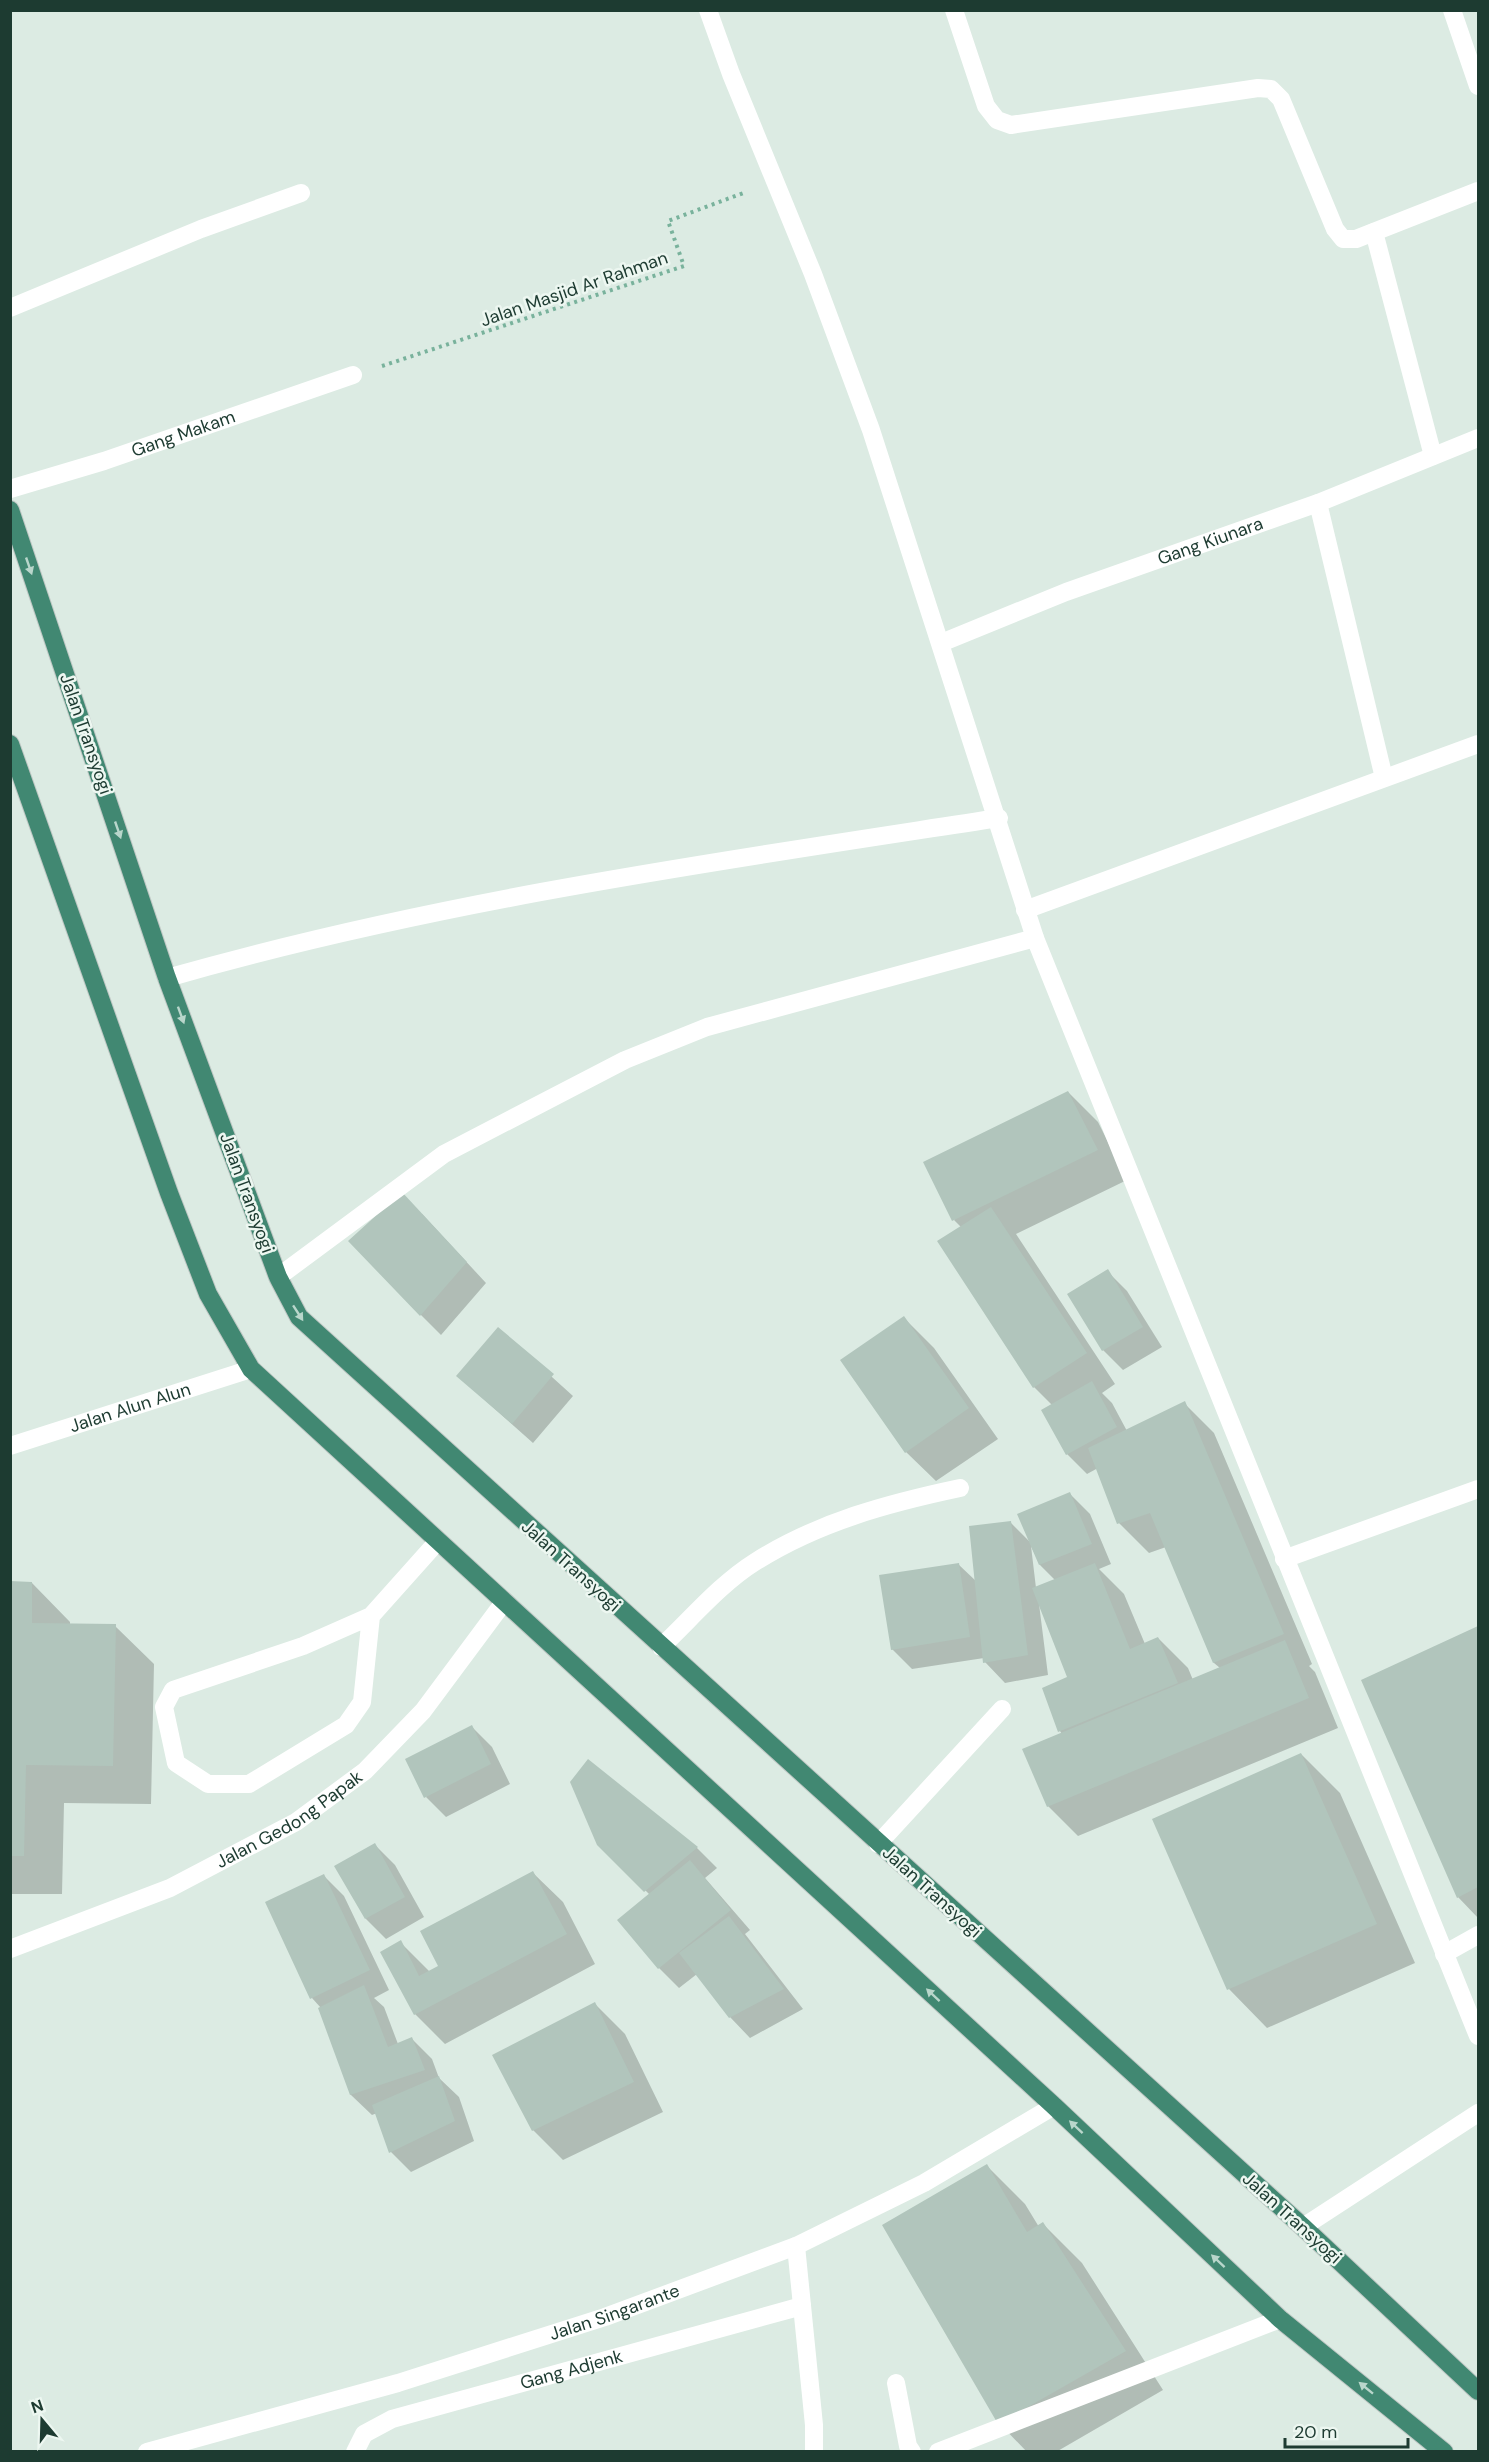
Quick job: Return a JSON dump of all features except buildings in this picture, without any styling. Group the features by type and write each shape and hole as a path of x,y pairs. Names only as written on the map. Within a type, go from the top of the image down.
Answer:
{"highway":[{"name":"Jalan Transyogi","path":"10,510 167,978 278,1277 299,1317 660,1647 1303,2227 1479,2391"},
{"path":"10,744 178,1216 208,1294 251,1369 1054,2106 1280,2319 1444,2451"}],"street":[{"path":"708,10 731,74 813,274 871,430 999,818 1035,938 1284,1559 1479,2036"},
{"path":"954,10 986,106 997,120 1011,125 1258,88 1271,89 1281,99 1335,229 1343,239 1356,239 1479,191"},
{"path":"1452,10 1473,53 1479,86"},
{"path":"10,308 201,229 301,193"},
{"path":"1374,232 1433,456"},
{"name":"Gang Makam","path":"10,489 104,461 353,375"},
{"name":"Gang Kiunara","path":"941,643 1066,591 1318,503 1479,438"},
{"path":"1318,503 1384,778"},
{"path":"1025,910 1479,744"},
{"path":"167,978 233,959 410,919 635,873 999,818"},
{"path":"278,1277 444,1154 625,1060 707,1027 1035,938"},
{"name":"Jalan Alun Alun","path":"10,1446 251,1369"},
{"path":"660,1647 754,1562 795,1540 879,1507 960,1488"},
{"path":"1284,1559 1479,1489"},
{"path":"371,1616 362,1702 346,1725 249,1784 208,1785 176,1763 164,1707 173,1690 303,1646 371,1616 438,1541"},
{"name":"Jalan Gedong Papak","path":"10,1949 170,1888 296,1822 365,1772 416,1719 504,1602"},
{"path":"878,1844 1002,1709"},
{"path":"1444,1954 1479,1935"},
{"name":"Jalan Singarante","path":"147,2451 398,2383 605,2317 796,2246 924,2183 1054,2106"},
{"path":"1303,2227 1479,2113"},
{"path":"796,2246 814,2451"},
{"name":"Gang Adjenk","path":"354,2451 364,2434 392,2419 802,2306"},
{"path":"938,2451 1280,2319"},
{"path":"896,2383 908,2446 912,2451"}],"path":[{"name":"Jalan Masjid Ar Rahman","path":"353,375 684,266 668,221 775,181"}]}
